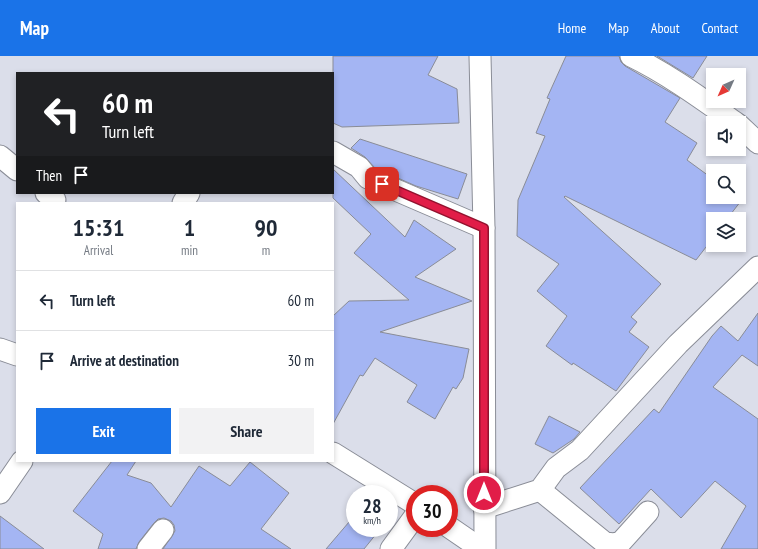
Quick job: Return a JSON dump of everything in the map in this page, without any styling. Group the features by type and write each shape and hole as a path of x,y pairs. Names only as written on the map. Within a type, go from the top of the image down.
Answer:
{"street":[{"path":"480,56 484,228 485,549"},
{"path":"644,59 726,116"},
{"path":"746,132 758,143"},
{"path":"334,153 359,167 368,178 484,228"},
{"path":"0,156 16,169"},
{"path":"484,508 540,490 556,468 580,450 678,344 758,267"},
{"path":"0,349 16,355"},
{"path":"334,454 406,498"},
{"path":"0,493 21,462"},
{"path":"540,490 605,543 614,544 621,542 648,512"},
{"path":"391,549 406,528"},
{"path":"148,549 162,530"},
{"path":"458,533 481,549"}],"building":[{"path":"333,56 438,56 428,75 457,89 459,123 342,127 334,123"},
{"path":"566,56 619,56 621,62 625,66 680,98 665,122 697,143 687,160 706,174 706,204 739,204 732,212 706,212 706,247 696,260 565,196 564,197 661,284 631,317 637,322 629,332 649,347 616,391 573,363 572,365 546,346 567,316 537,291 559,264 517,236 518,200 545,136 536,133 550,99 547,98"},
{"path":"657,56 707,56 693,78"},
{"path":"360,139 467,174 458,199 416,186 375,168 365,157 351,148"},
{"path":"334,170 405,237 414,220 456,249 415,277 472,301 380,332 469,349 463,378 456,389 453,387 435,419 407,402 417,385 375,358 363,376 360,375 334,422 334,315 349,301 409,300 354,253 371,234 333,198"},
{"path":"758,313 758,366 742,355 713,387 758,419 758,549 721,549 746,506 715,481 681,518 651,489 619,524 580,488 654,409 659,413 712,336 721,326 738,341"},
{"path":"549,416 580,432 574,439 553,453 535,444"},
{"path":"111,462 135,462 127,475 151,483 171,507 199,466 230,486 250,462 289,493 261,529 291,549 163,549 175,531 174,525 171,521 164,518 158,519 154,523 139,542 136,549 98,549 103,534 73,511"},
{"path":"0,516 44,549 0,549"},
{"path":"346,526 346,537 374,537 364,549 326,549"}],"route":[{"path":"382,184 484,228 484,493"}]}
